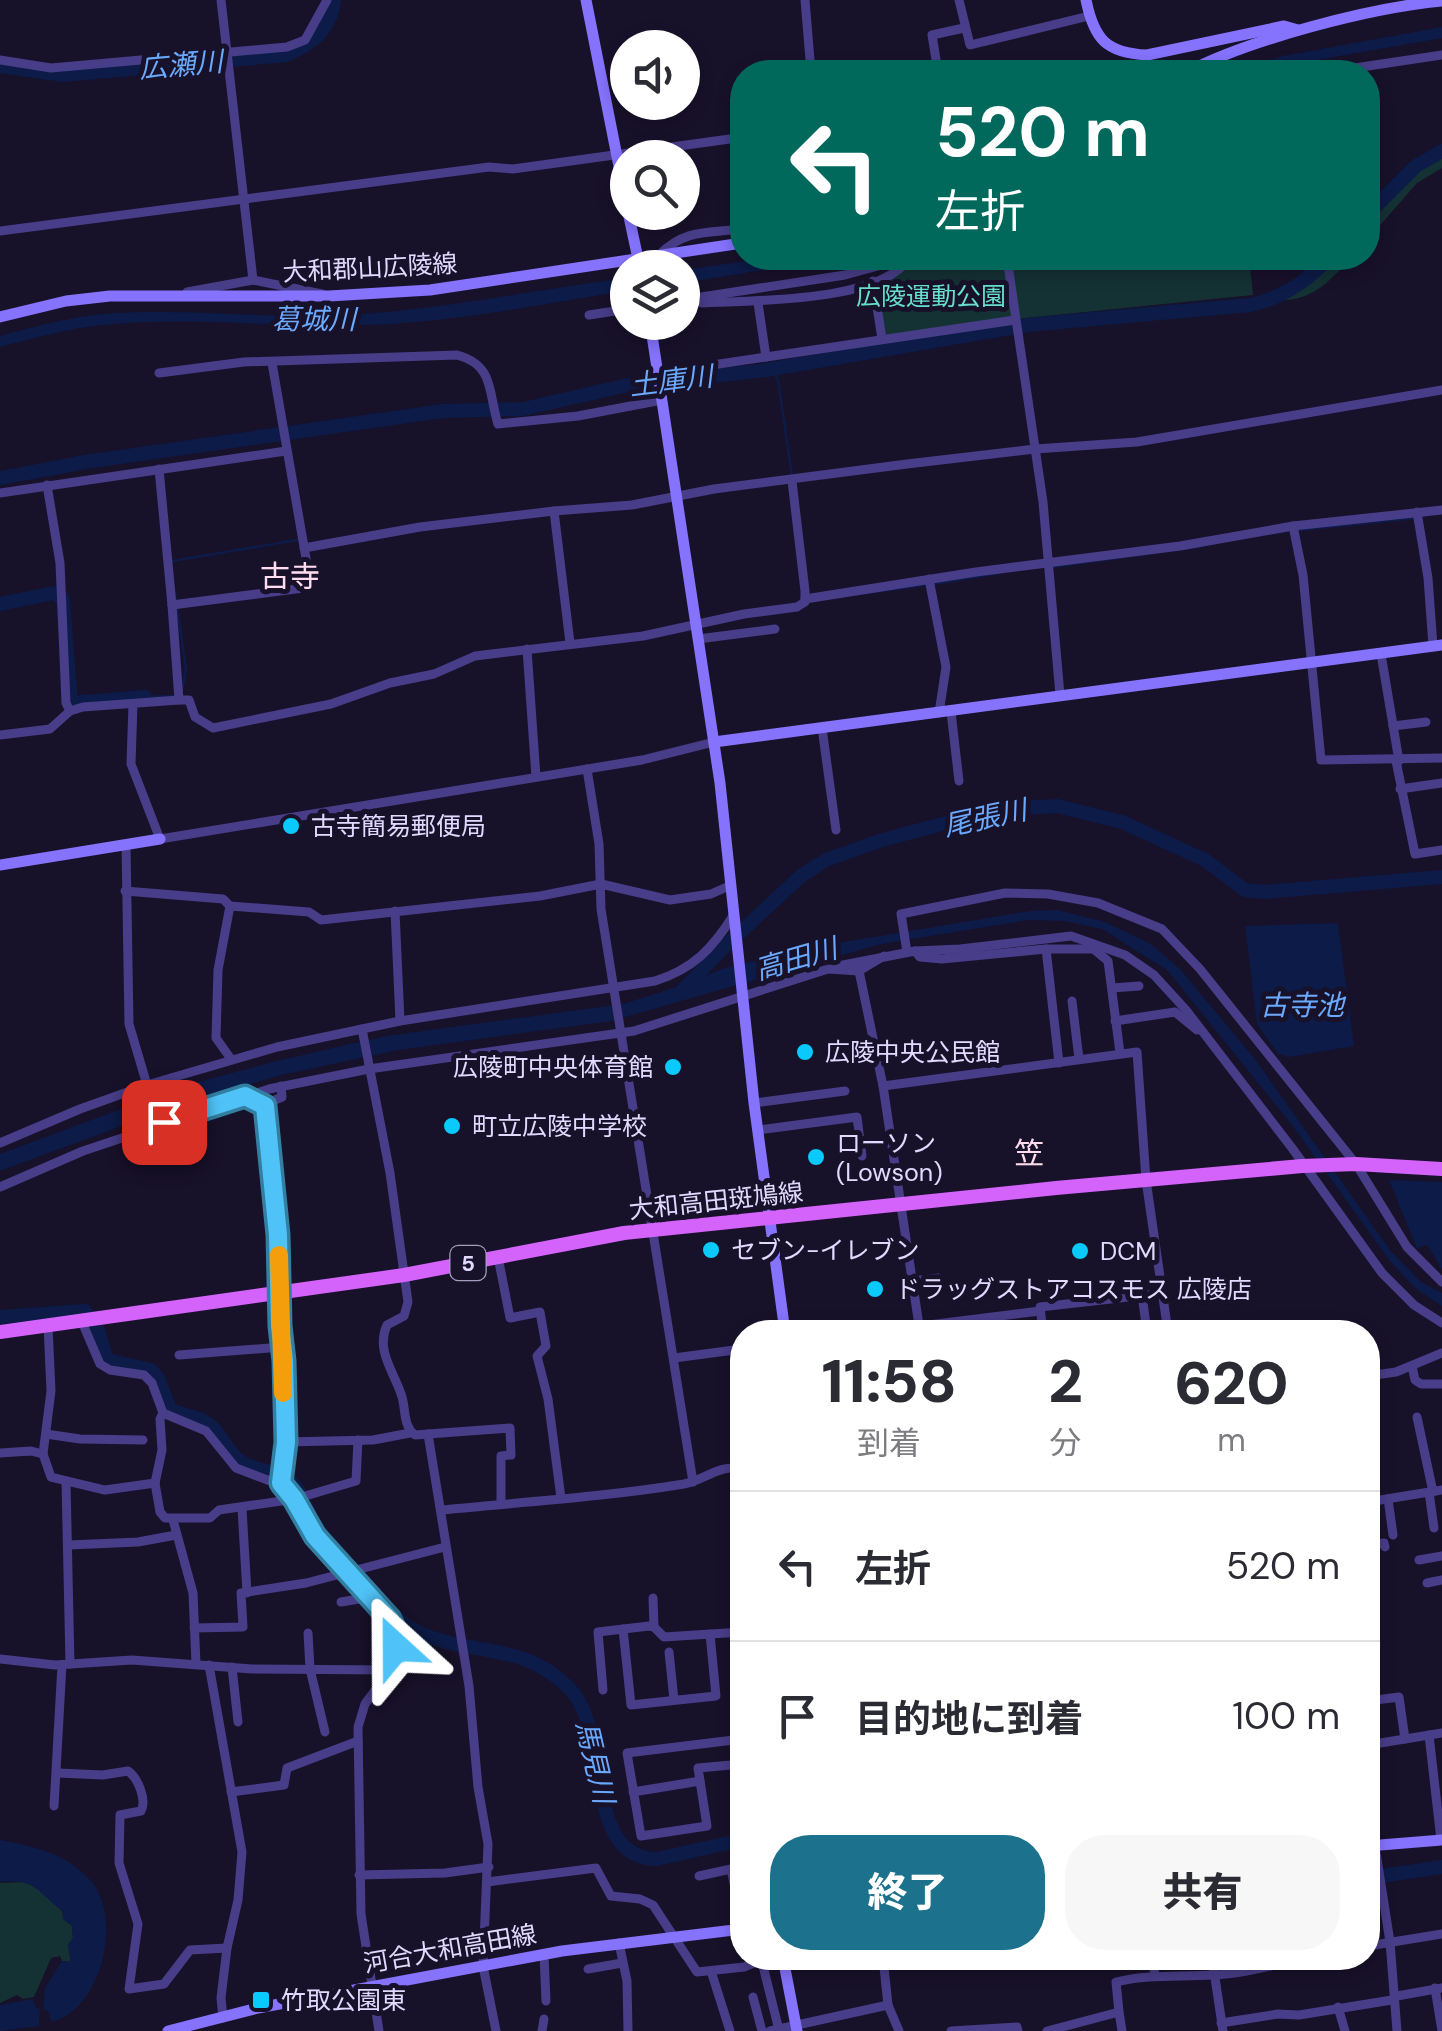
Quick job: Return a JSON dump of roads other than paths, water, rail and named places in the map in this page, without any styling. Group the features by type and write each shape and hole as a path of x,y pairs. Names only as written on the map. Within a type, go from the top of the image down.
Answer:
{"main road":[{"name":"大和高田斑鳩線","path":"0,1332 404,1275 653,1230 1305,1166 1352,1164 1442,1169"}],"street":[{"path":"221,0 253,280"},
{"path":"0,60 50,68 228,56 288,47 304,40 327,0"},
{"path":"586,0 612,140"},
{"path":"805,0 809,60"},
{"path":"960,0 970,45 1089,16"},
{"path":"1086,0 1100,38 1114,50 1130,54 1147,55 1284,26 1302,30"},
{"path":"1210,60 1302,30 1442,1"},
{"path":"936,60 932,34 964,28"},
{"path":"1380,65 1442,56"},
{"path":"700,143 730,139"},
{"path":"0,232 489,167 513,169 610,157"},
{"path":"664,250 685,236 730,230"},
{"name":"大和郡山広陵線","path":"694,250 730,245"},
{"name":"大和郡山広陵線","path":"0,317 87,298 176,294 329,296 430,290 610,267"},
{"path":"700,297 864,270"},
{"path":"700,301 758,303 851,291 897,270"},
{"path":"1009,270 1049,562 1060,695"},
{"path":"176,294 253,280 329,296"},
{"path":"873,281 882,339"},
{"path":"758,303 766,357"},
{"path":"589,315 610,312"},
{"path":"659,373 1015,320"},
{"path":"653,340 714,742 754,1103 784,1320"},
{"path":"159,373 244,362 457,355 473,360 486,374 498,424 539,422 662,400"},
{"path":"172,605 310,588 272,363"},
{"path":"304,548 420,528 676,499 714,489 1035,448 1136,442 1442,390"},
{"path":"0,492 286,447"},
{"path":"159,469 179,700"},
{"path":"795,481 805,600"},
{"path":"47,485 60,563 66,703 70,710"},
{"path":"554,510 570,643"},
{"path":"0,735 50,728 70,710 83,706 179,700 190,700 195,717 212,728 331,704 390,683 434,674 475,656 644,636 695,623 797,607 805,600 929,579 1442,510"},
{"path":"0,865 655,758 714,742 1437,645 1417,516"},
{"path":"1294,530 1304,575 1321,760 1442,758"},
{"path":"929,579 946,667 945,713 959,781"},
{"path":"698,640 776,629"},
{"path":"528,649 536,777"},
{"path":"1382,654 1400,788 1415,854 1442,850"},
{"path":"132,704 131,764 160,840"},
{"path":"1393,726 1426,722"},
{"path":"822,728 836,830"},
{"path":"586,769 598,844 602,909 693,1482"},
{"path":"1400,788 1442,783"},
{"path":"126,845 130,1024 147,1085"},
{"path":"125,891 223,899 230,906 309,912 321,920 540,896 600,884 670,900 711,894 729,886"},
{"path":"1092,949 1046,949 942,959 920,957 910,950 901,914 1005,893 1034,894 1098,903 1162,929 1200,969 1352,1164 1392,1226 1442,1282"},
{"path":"230,906 218,970 216,1038 231,1060"},
{"path":"394,912 400,1021"},
{"path":"2,1142 80,1108 231,1060 400,1021 616,991 684,970 709,950 734,921"},
{"path":"1072,936 1076,942 1089,944 1108,961 1120,1052"},
{"path":"0,1187 83,1151 281,1086 369,1068 622,1030 828,968 910,950 1072,936 1104,945 1141,964 1172,992 1382,1273 1414,1305 1442,1323"},
{"path":"1046,949 1058,1062"},
{"path":"828,968 859,971 884,956"},
{"path":"859,971 883,1086 918,1320"},
{"path":"1112,988 1140,986"},
{"path":"1072,1001 1079,1059"},
{"path":"1115,1021 1176,1012 1194,1030 1200,1029"},
{"path":"362,1030 390,1173 407,1313 386,1325 383,1340 389,1373 400,1392 410,1433"},
{"path":"883,1086 1137,1052 1146,1180 1167,1320"},
{"path":"265,1106 282,1097 281,1086"},
{"path":"754,1103 845,1091"},
{"path":"245,1096 265,1106"},
{"path":"265,1106 281,1294 286,1442 281,1479"},
{"path":"758,1130 856,1117 862,1156"},
{"path":"498,1257 510,1318 540,1312 543,1348 537,1356 548,1399 562,1498"},
{"path":"912,1281 938,1278"},
{"path":"980,1320 1040,1307 1164,1293"},
{"path":"1142,1295 1145,1320"},
{"path":"1040,1310 1042,1320"},
{"path":"87,1321 100,1364 110,1370 144,1375 152,1383 163,1413 206,1431 236,1468 281,1479 299,1498 311,1530 355,1571 396,1632 390,1670 361,1711 358,1740 364,1935 379,2031"},
{"path":"48,1326 52,1391 44,1454 52,1477 105,1490 156,1483"},
{"path":"179,1354 282,1347"},
{"path":"674,1358 730,1351"},
{"path":"1380,1373 1412,1366 1442,1353"},
{"path":"1412,1366 1415,1380 1421,1384 1442,1384"},
{"path":"163,1413 156,1483 162,1516 173,1520 210,1518 220,1510 299,1498 356,1481 358,1440"},
{"path":"1418,1418 1434,1491 1434,1528"},
{"path":"286,1442 510,1428 512,1455 500,1456 501,1504"},
{"path":"46,1434 143,1440"},
{"path":"428,1434 462,1644 489,1867 482,1966 496,2031"},
{"path":"0,1454 44,1454"},
{"path":"442,1510 693,1482 720,1469 730,1469"},
{"path":"54,1806 66,1665 66,1482"},
{"path":"1380,1500 1434,1491"},
{"path":"1388,1499 1393,1536"},
{"path":"242,1509 247,1592"},
{"path":"173,1520 192,1593 196,1664"},
{"path":"69,1545 176,1536"},
{"path":"1380,1543 1384,1542 1385,1547"},
{"path":"194,1628 244,1627 241,1593 355,1571 445,1547"},
{"path":"1418,1560 1442,1556"},
{"path":"1426,1583 1442,1580"},
{"path":"341,1602 371,1597"},
{"path":"653,1598 654,1627 664,1637 730,1633"},
{"path":"604,1690 598,1632 654,1627"},
{"path":"623,1629 631,1705 716,1696 710,1634"},
{"path":"308,1633 310,1669 325,1732"},
{"path":"669,1652 674,1700"},
{"path":"0,1659 66,1665 132,1660 232,1667 390,1670"},
{"path":"209,1665 242,1860 227,1948 223,2018"},
{"path":"232,1667 238,1722"},
{"path":"1380,1699 1399,1697 1405,1739"},
{"path":"1380,1743 1442,1733"},
{"path":"1380,1845 1442,1840 1429,1735"},
{"path":"231,1792 284,1785 287,1768 358,1740"},
{"path":"730,1740 627,1753 641,1836 707,1826 698,1768 730,1765"},
{"path":"58,1773 102,1775 128,1771 144,1800 141,1811 120,1816 120,1862 138,1924 129,1990 164,1984 190,1950 227,1948"},
{"path":"634,1792 700,1781"},
{"path":"360,1875 445,1873 489,1867"},
{"path":"487,1882 596,1868 611,1896 654,1904 697,1972 730,1966"},
{"path":"700,1876 730,1870"},
{"path":"1380,1883 1390,1942 1397,2031"},
{"name":"河合大和高田線","path":"168,2031 372,1985 730,1927"},
{"path":"1380,1944 1442,1934"},
{"path":"619,1944 626,1978 628,2031"},
{"path":"544,1955 546,2001"},
{"path":"588,1969 622,1962"},
{"path":"764,1970 778,2030"},
{"path":"785,1970 797,2029"},
{"path":"885,1970 888,2005 899,2031"},
{"path":"1154,1970 1155,1975"},
{"path":"1213,1970 1222,2027 1278,2014 1299,2015 1392,2000 1439,1988 1442,2031"},
{"path":"1122,2031 1116,1982 1155,1975 1257,1970"},
{"path":"711,1971 730,2031"},
{"path":"753,1996 762,2031"},
{"path":"770,2031 797,2029 888,2005"},
{"path":"1338,2007 1345,2031"},
{"path":"1046,2031 1119,2012"},
{"path":"542,2031 544,2019"},
{"path":"951,2031 1017,2026 1018,2031"}],"water":[{"path":"1442,27 1442,38 1318,60 1271,60"},
{"path":"730,263 730,270 763,270 700,280 700,268"},
{"name":"葛城川","path":"610,281 610,294 430,321 331,325 136,323 77,328 0,347 0,336 91,315 157,312 291,316 434,307"},
{"name":"高田川","path":"1057,910 1105,922 1151,944 1180,969 1255,1059 1390,1250 1421,1282 1442,1293 1442,1306 1415,1288 1390,1261 1292,1125 1167,970 1102,929 1064,921 1029,920 881,944 611,1021 398,1050 281,1075 170,1108 0,1171 0,1154 180,1087 276,1061 386,1036 623,1004 721,969 814,947 1030,911"},
{"name":"古寺池","path":"1338,923 1354,1046 1289,1057 1278,1054 1257,1024 1245,926"},
{"path":"1389,1180 1442,1182 1442,1269 1427,1245 1417,1248"},
{"path":"0,1840 61,1858 81,1871 101,1897 106,1939 95,1982 69,2014 52,2022 47,2010 43,2010 45,1988 62,1961 71,1962 68,1945 73,1938 72,1926 63,1919 63,1911 36,1888 22,1882 0,1882"},
{"path":"33,1999 36,2008 40,2008 39,2026 0,2031 0,2005"}],"waterway":[{"name":"広瀬川","path":"0,66 63,75 286,55 319,35 329,20 334,0"},
{"name":"土庫川","path":"1380,202 1416,166 1442,151"},
{"name":"土庫川","path":"0,478 85,462 443,411 523,409 623,386 766,370 1027,325 1250,305 1293,288 1316,270"},
{"path":"766,370 778,380 792,476"},
{"path":"1299,530 1416,518"},
{"path":"172,561 297,540"},
{"path":"1052,567 1203,546"},
{"path":"934,584 1000,573"},
{"path":"816,600 926,585"},
{"path":"175,592 186,670 182,691"},
{"path":"0,604 54,593 63,599 71,703 145,697"},
{"path":"145,697 176,696"},
{"name":"尾張川","path":"682,991 802,875 826,860 882,840 999,809 1057,806 1122,822 1205,860 1245,890 1265,892 1442,877"},
{"name":"馬見川","path":"0,1317 85,1311 98,1330 107,1360 151,1370 170,1409 206,1422 241,1462 290,1481 323,1535 401,1621 429,1637 531,1662 570,1689 583,1709 591,1734 607,1816 617,1838 633,1853 656,1859 730,1843"},
{"name":"馬見川","path":"1380,1876 1442,1867"}],"place":[{"name":"古寺簡易郵便局","path":"291,826"},
{"name":"広陵中央公民館","path":"805,1052"},
{"name":"広陵町中央体育館","path":"673,1067"},
{"name":"町立広陵中学校","path":"452,1126"},
{"name":"ローソン (Lowson)","path":"816,1157"},
{"name":"セブン-イレブン","path":"711,1250"},
{"name":"DCM","path":"1080,1251"},
{"name":"ドラッグストアコスモス 広陵店","path":"875,1289"},
{"name":"竹取公園東","path":"261,2000"}],"district":[{"name":"古寺","path":"290,576"},
{"name":"笠","path":"1029,1153"}],"park label":[{"name":"広陵運動公園","path":"931,296"}]}
